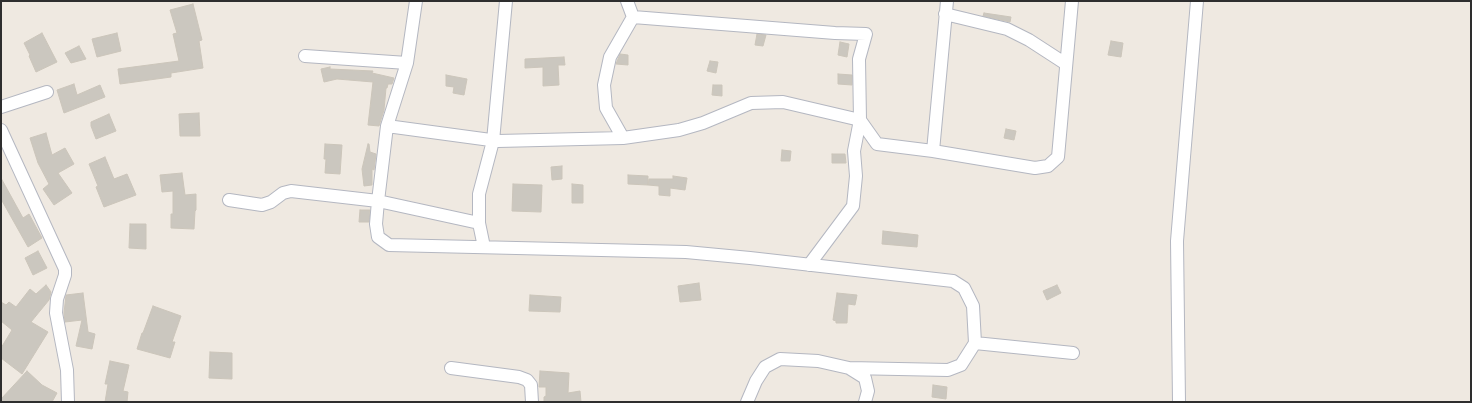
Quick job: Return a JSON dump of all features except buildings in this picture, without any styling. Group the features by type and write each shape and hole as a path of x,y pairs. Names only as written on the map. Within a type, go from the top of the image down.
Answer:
{"street":[{"path":"416,1 408,63 387,126 378,201 376,224 378,237 389,245 686,252 953,281 964,288 973,306 975,343 961,365 948,370 850,368 818,361 780,358 765,367 756,381 747,402"},
{"path":"484,247 479,223 479,194 493,141 506,1"},
{"path":"627,1 633,17"},
{"path":"933,151 947,1"},
{"path":"387,126 493,141 623,138 679,130 703,123 751,103 783,102 860,120 877,144 933,151 1035,168 1048,166 1058,157 1072,1"},
{"path":"1179,402 1177,241 1196,1"},
{"path":"945,14 1007,29 1028,40 1066,64"},
{"path":"623,138 606,108 604,85 610,57 633,17"},
{"path":"633,17 835,33 866,34 859,59 860,120 854,151 856,176 853,206 809,265"},
{"path":"305,56 408,63"},
{"path":"1,107 47,92"},
{"path":"1,130 65,269 65,275 57,299 56,313 67,370 68,402"},
{"path":"229,200 262,205 271,202 283,193 291,191 378,201 479,223"},
{"path":"975,343 1073,353"},
{"path":"450,368 519,377 527,380 530,385 532,402"},
{"path":"850,368 865,378 868,391 865,402"}]}
